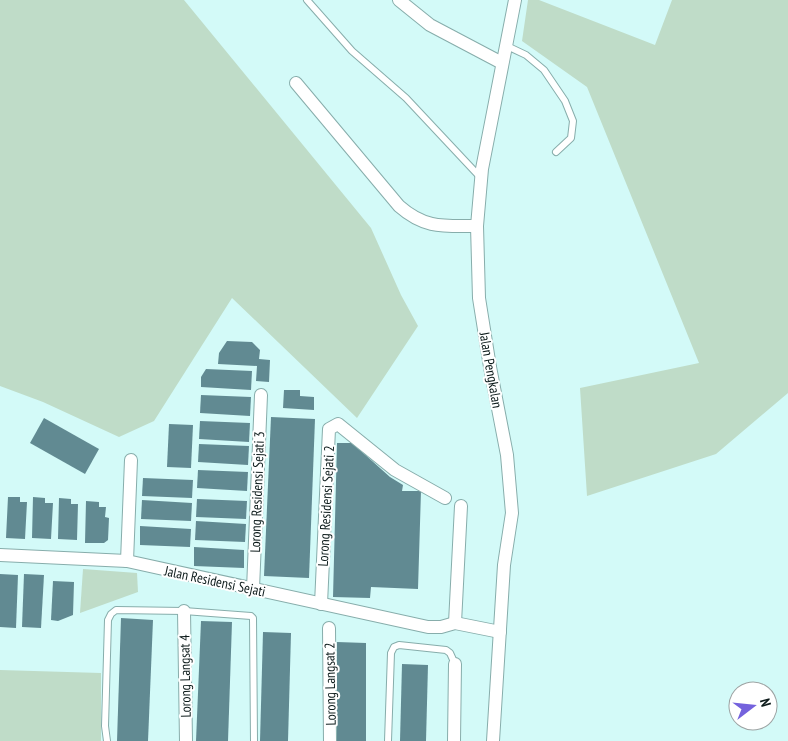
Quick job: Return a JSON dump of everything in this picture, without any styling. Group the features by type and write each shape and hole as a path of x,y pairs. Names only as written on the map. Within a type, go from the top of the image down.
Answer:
{"street":[{"path":"399,0 430,25 502,63"},
{"name":"Jalan Pengkalan","path":"493,741 504,565 512,504 507,455 479,298 477,226 481,178 515,0"},
{"path":"296,84 399,206 411,217 441,226 477,226"},
{"name":"Lorong Residensi Sejati 3","path":"253,589 261,395"},
{"name":"Lorong Residensi Sejati 2","path":"321,604 329,430 338,424 395,470 445,498"},
{"path":"127,561 131,460"},
{"path":"461,506 454,623 500,632"},
{"name":"Jalan Residensi Sejati","path":"0,555 127,561 428,627 441,628 454,623"},
{"name":"Lorong Langsat 4","path":"184,611 186,741"},
{"name":"Lorong Langsat 2","path":"329,628 330,741"},
{"path":"454,741 455,664"}],"lane":[{"path":"307,0 352,51 406,98 481,178"},
{"path":"507,46 526,55 544,70 565,101 573,121 572,138 556,152"},
{"path":"106,741 108,620 116,610 184,611 250,616 253,618 254,741"},
{"path":"388,741 391,653 394,647 399,644 446,650 450,653 455,664"}],"green space":[{"path":"0,0 184,0 371,228 401,295 418,326 357,418 232,298 154,421 119,437 43,402 0,386"},
{"path":"528,0 539,0 655,45 672,0 788,0 788,393 716,454 587,496 580,388 699,363 587,87 522,41"},
{"path":"83,569 137,573 138,592 80,613"},
{"path":"0,670 101,673 101,741 0,741"}],"building":[{"path":"227,341 252,342 260,350 259,359 270,360 269,382 256,381 257,366 218,364 219,353"},
{"path":"206,369 252,371 251,390 201,387 201,377"},
{"path":"284,390 300,390 300,396 314,397 314,410 283,408"},
{"path":"201,395 251,397 250,416 200,413"},
{"path":"271,417 315,419 309,578 264,576"},
{"path":"44,418 99,449 85,474 30,443"},
{"path":"200,421 250,423 249,442 199,439"},
{"path":"169,424 193,425 191,468 167,467"},
{"path":"337,443 352,443 390,477 403,485 402,491 421,491 418,589 371,587 370,598 333,597"},
{"path":"199,444 249,446 248,465 198,462"},
{"path":"198,470 248,472 247,491 197,488"},
{"path":"143,478 193,480 192,498 142,496"},
{"path":"8,497 20,497 20,502 27,502 25,539 6,538"},
{"path":"33,497 45,498 45,503 53,503 51,539 32,538"},
{"path":"59,498 71,499 71,504 78,504 77,540 58,539"},
{"path":"197,499 247,501 246,519 196,517"},
{"path":"142,500 192,503 191,521 141,519"},
{"path":"86,501 99,502 99,507 106,507 105,517 109,518 108,540 104,543 85,543"},
{"path":"196,521 246,524 245,542 195,540"},
{"path":"140,526 191,529 190,547 140,545"},
{"path":"194,547 244,550 244,568 194,566"},
{"path":"0,574 18,575 16,628 0,627"},
{"path":"24,574 44,575 41,628 22,627"},
{"path":"53,581 74,582 73,615 58,621 51,620"},
{"path":"121,618 153,620 148,741 117,741"},
{"path":"201,621 232,622 228,741 196,741"},
{"path":"263,632 291,633 288,741 260,741"},
{"path":"337,642 366,643 366,741 337,741"},
{"path":"402,664 428,665 426,741 400,741"}]}
